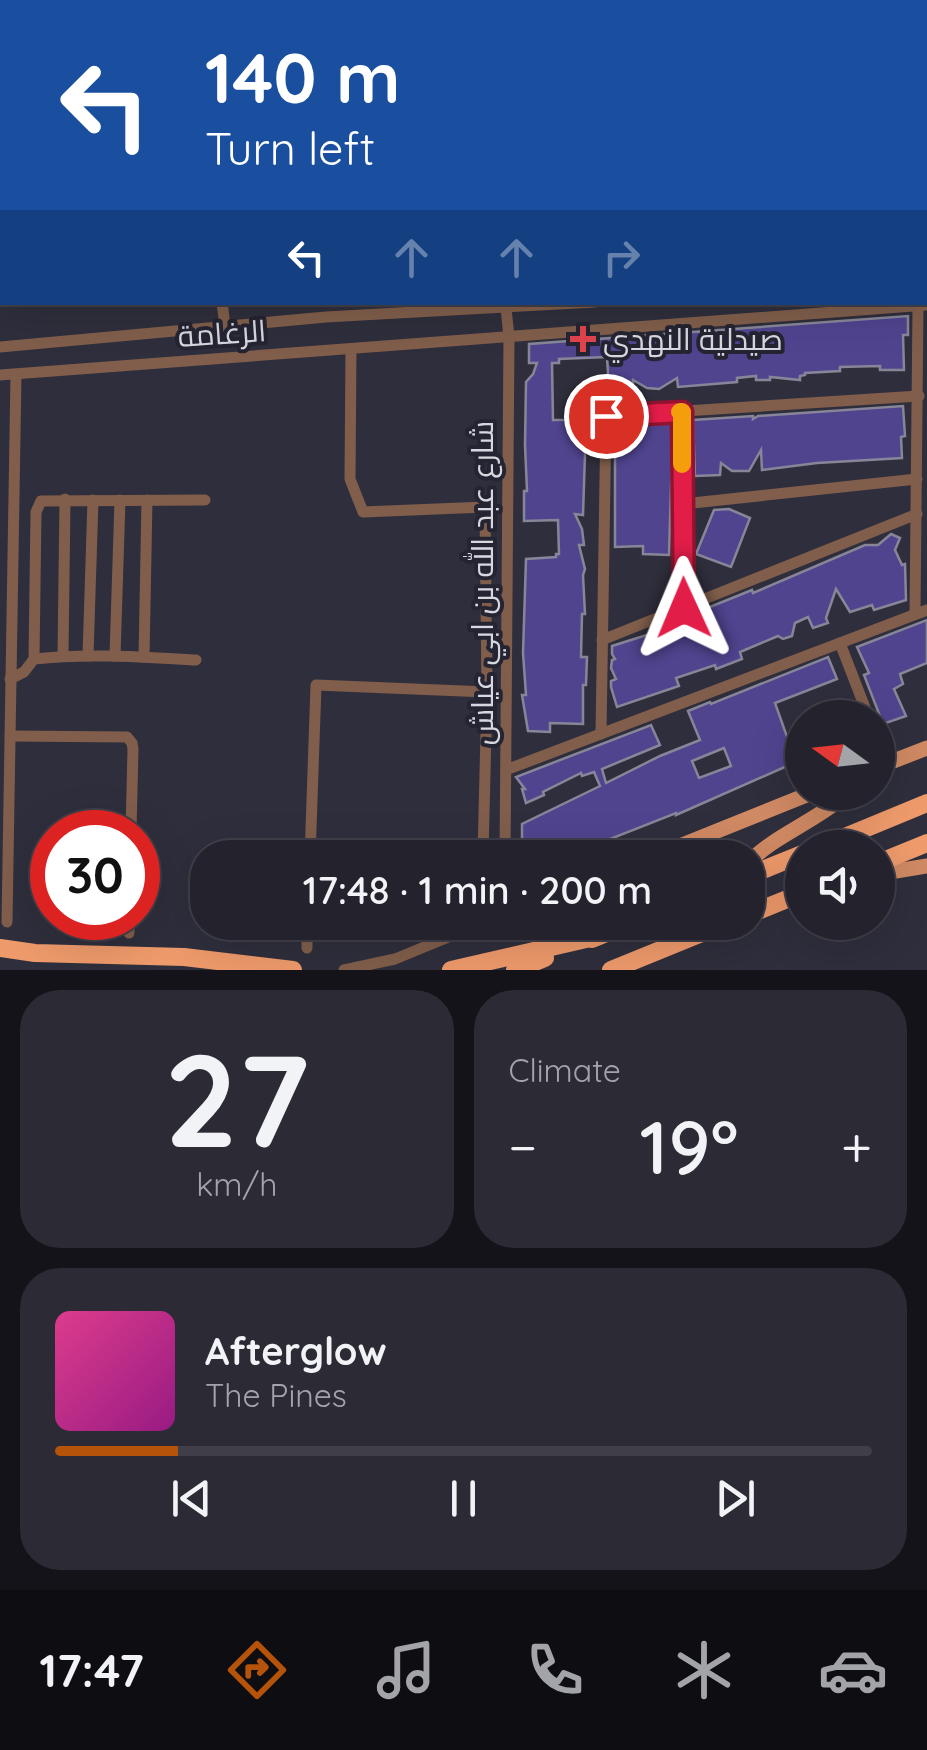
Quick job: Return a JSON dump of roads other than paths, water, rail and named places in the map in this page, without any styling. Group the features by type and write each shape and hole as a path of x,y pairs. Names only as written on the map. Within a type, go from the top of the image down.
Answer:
{"highway":[{"path":"862,830 927,803"},
{"path":"895,856 927,842"},
{"path":"451,970 582,940"},
{"path":"514,970 589,940"},
{"path":"612,970 685,940"},
{"path":"0,948 35,953 184,957 293,970"}],"main road":[{"path":"895,760 927,748"},
{"path":"695,840 785,804"},
{"path":"765,849 825,810"},
{"path":"895,871 927,866"}],"street":[{"path":"222,305 224,326"},
{"name":"الرغامة","path":"0,347 224,326 349,309 550,305"},
{"path":"506,770 921,612 917,480 923,305"},
{"name":"الرغامة","path":"0,375 923,305"},
{"name":"شارع عبد الله بن ابي عياش","path":"505,840 509,337 506,308"},
{"path":"351,349 350,479 363,512 484,507 487,692 483,840"},
{"path":"6,922 4,785 10,736 6,595 16,374"},
{"path":"601,734 606,416 919,396"},
{"path":"682,412 684,608"},
{"path":"683,504 917,480"},
{"path":"6,687 34,659 36,512 41,500 205,500"},
{"path":"63,656 66,500"},
{"path":"88,656 92,500"},
{"path":"115,656 120,500"},
{"path":"144,657 147,500"},
{"path":"602,640 917,514"},
{"path":"840,642 862,700"},
{"path":"34,659 115,656 196,660"},
{"path":"311,840 316,686 487,692"},
{"path":"10,736 127,737 132,744 131,810"},
{"path":"306,948 307,940"},
{"path":"344,970 394,959 441,940"}],"place":[{"name":"صيدلية النهدي","path":"583,339"}]}
